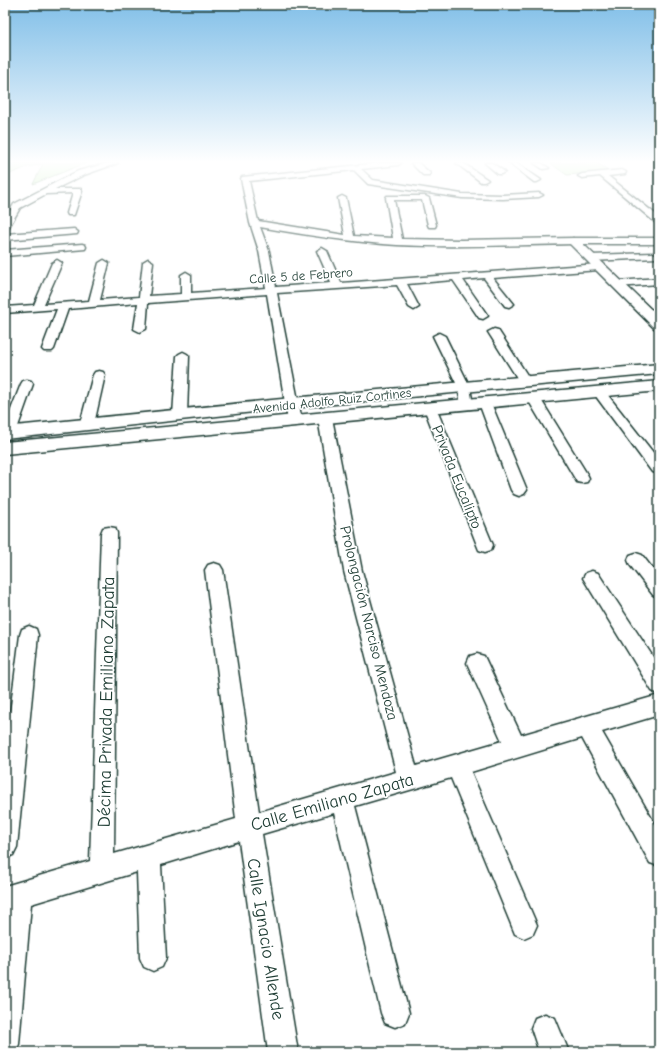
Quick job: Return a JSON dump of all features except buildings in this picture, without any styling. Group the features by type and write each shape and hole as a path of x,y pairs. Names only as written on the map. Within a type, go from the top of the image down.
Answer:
{"street":[{"path":"5,227 13,212"},
{"path":"252,212 264,251 295,421"},
{"path":"345,212 350,238"},
{"path":"393,212 398,242"},
{"path":"429,212 432,225"},
{"path":"648,212 659,221"},
{"path":"254,223 308,233 398,242 481,243 659,241"},
{"path":"5,236 74,232"},
{"path":"630,241 641,238 659,237"},
{"path":"573,241 659,325"},
{"path":"5,253 82,247"},
{"path":"322,251 337,286"},
{"name":"Calle 5 de Febrero","path":"5,310 486,275 653,256"},
{"path":"140,330 142,300 148,262"},
{"path":"38,307 57,263"},
{"path":"94,303 104,263"},
{"path":"486,275 509,304"},
{"path":"186,276 186,296"},
{"path":"456,277 483,316"},
{"path":"400,281 414,307"},
{"path":"617,284 659,281"},
{"path":"48,349 64,305"},
{"path":"646,313 659,312"},
{"path":"494,332 525,381"},
{"path":"439,336 464,387 467,405"},
{"path":"180,415 183,356"},
{"name":"Avenida Adolfo Ruiz Cortines","path":"6,438 87,424 292,403 659,369"},
{"path":"87,424 99,375"},
{"path":"6,438 26,384"},
{"name":"Avenida Adolfo Ruiz Cortines","path":"6,438 222,428 659,386"},
{"path":"599,392 658,468"},
{"path":"533,398 582,478"},
{"path":"485,403 519,490"},
{"name":"Privada Eucalipto","path":"430,408 484,545"},
{"path":"222,411 222,428"},
{"name":"Prolongación Narciso Mendoza","path":"326,418 353,571 409,780"},
{"name":"Décima Privada Emiliano Zapata","path":"102,871 109,533"},
{"path":"636,560 659,590"},
{"name":"Calle Ignacio Allende","path":"214,570 249,827 284,1052"},
{"path":"592,578 659,684"},
{"path":"5,847 29,635"},
{"path":"477,662 516,748"},
{"name":"Calle Emiliano Zapata","path":"12,897 659,705"},
{"path":"587,727 659,854"},
{"path":"457,766 524,925"},
{"path":"342,800 395,1013"},
{"path":"149,857 153,958"},
{"path":"5,1044 12,897"}]}
